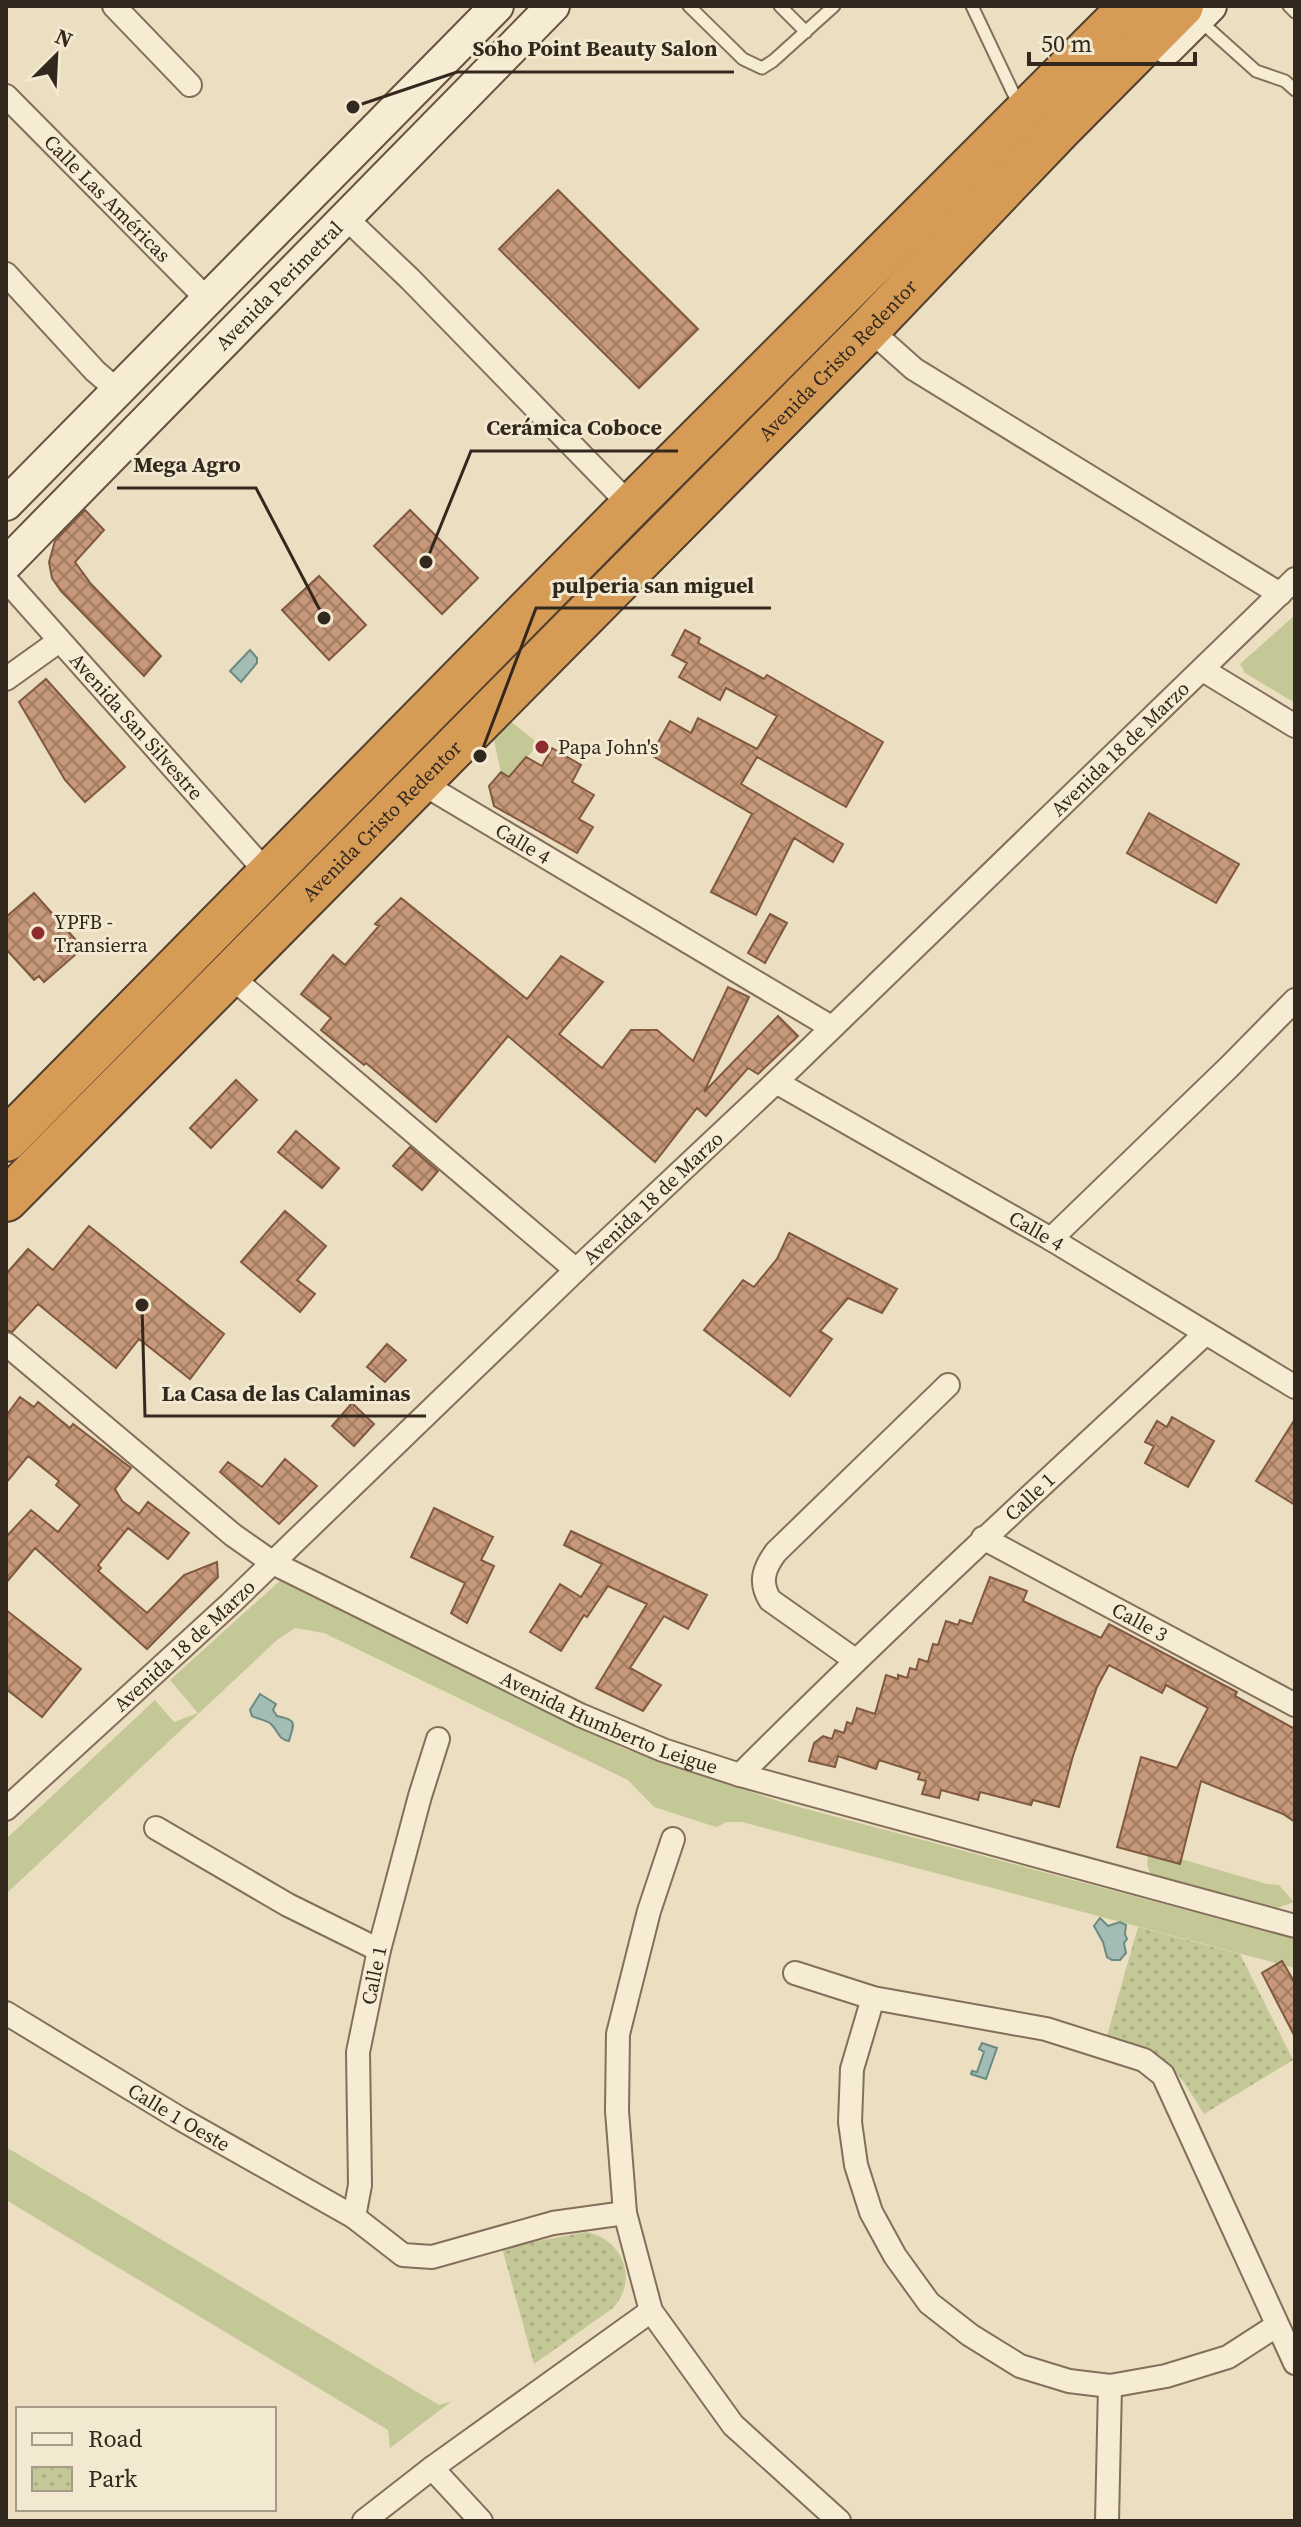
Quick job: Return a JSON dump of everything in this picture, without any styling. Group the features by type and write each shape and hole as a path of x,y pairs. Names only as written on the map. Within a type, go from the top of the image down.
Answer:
{"highway":[{"name":"Avenida Cristo Redentor","path":"6,1200 869,329 1011,153 1037,110 1131,6"},
{"name":"Avenida Cristo Redentor","path":"1037,110 1196,10"},
{"name":"Avenida Cristo Redentor","path":"6,1140 631,506 1011,153"}],"street":[{"path":"114,6 190,85"},
{"name":"Avenida Perimetral","path":"6,504 497,6"},
{"name":"Avenida Perimetral","path":"6,564 553,6"},
{"name":"Avenida Cristo Redentor","path":"1037,110 1107,6"},
{"name":"Avenida Cristo Redentor","path":"1011,153 1069,148 1196,10"},
{"name":"Calle Las Américas","path":"11,109 208,300"},
{"path":"346,218 410,279 631,506"},
{"path":"263,244 293,272"},
{"path":"6,274 95,371 117,390"},
{"path":"869,329 914,369 1287,586"},
{"name":"Avenida San Silvestre","path":"6,580 268,874"},
{"name":"Avenida 18 de Marzo","path":"6,1809 273,1563 776,1082 1287,586"},
{"path":"6,679 59,641"},
{"path":"1203,670 1295,726"},
{"name":"Calle 4","path":"420,782 831,1027"},
{"path":"229,975 576,1270"},
{"path":"1051,1239 1295,1000"},
{"name":"Calle 4","path":"776,1082 1051,1239 1295,1387"},
{"name":"Calle 1","path":"740,1775 983,1538 1205,1334"},
{"name":"Avenida Humberto Leigue","path":"6,1344 233,1535 273,1563 580,1715 663,1750 740,1775 1292,1922"},
{"path":"855,1660 770,1600 763,1588 765,1567 776,1552 948,1385"},
{"name":"Calle 3","path":"983,1538 1295,1705"},
{"name":"Calle 1","path":"354,2217 360,2185 358,2052 379,1950 438,1739"},
{"path":"156,1828 288,1905 379,1950"},
{"path":"673,1839 649,1911 618,2034 617,2111 625,2213 651,2311 733,2425 839,2521"},
{"path":"795,1973 873,1998 1046,2029 1144,2060 1163,2075 1295,2363"},
{"path":"873,1998 852,2069 850,2122 856,2165 871,2212 895,2256 929,2303 970,2335 1020,2366 1069,2381 1110,2386 1166,2376 1228,2357 1276,2326"},
{"name":"Calle 1 Oeste","path":"6,2013 179,2118 354,2217 403,2255 432,2257 553,2223 625,2213"},
{"path":"364,2521 432,2468 651,2311"},
{"path":"1107,2521 1110,2386"},
{"path":"432,2468 481,2521"}],"lane":[{"path":"689,6 743,59 762,68 834,6"},
{"path":"780,6 806,32"},
{"path":"972,6 1037,110"},
{"path":"1289,6 1295,12"},
{"path":"1196,10 1256,71 1285,81 1295,90"}],"green space":[{"path":"1295,615 1295,703 1245,673 1240,664"},
{"path":"509,720 539,744 509,777 501,772 493,736"},
{"path":"283,1578 625,1749 784,1803 1295,1939 1295,1968 742,1822 727,1822 716,1827 654,1807 628,1780 324,1633 295,1628 277,1640 6,1894 6,1839 155,1700 174,1722 198,1713 170,1680"},
{"path":"1148,1856 1180,1864 1181,1859 1279,1885 1294,1902 1274,1909 1151,1875"},
{"path":"1138,1927 1240,1954 1293,2060 1204,2114 1175,2070 1166,2062 1143,2049 1107,2036"},
{"path":"6,2147 439,2405 452,2401 390,2448 388,2430 6,2200"},
{"path":"586,2232 599,2236 618,2252 626,2273 621,2297 613,2308 534,2364 502,2248"}],"water":[{"path":"250,650 257,663 241,682 230,671"},
{"path":"260,1694 276,1704 273,1710 277,1716 293,1723 289,1741 269,1723 252,1716 250,1710"},
{"path":"1100,1918 1108,1926 1120,1922 1126,1925 1126,1953 1120,1960 1107,1957 1094,1926"},
{"path":"982,2043 997,2048 986,2079 971,2074 972,2071 977,2072 984,2052 979,2049"}],"building":[{"path":"558,190 698,329 639,388 499,249"},
{"path":"85,510 104,530 75,562 91,584 161,656 144,676 52,578 49,562 55,541"},
{"path":"410,510 478,578 442,614 374,546"},
{"path":"319,576 366,625 329,660 282,610"},
{"path":"685,630 700,638 698,643 764,679 767,675 883,742 846,807 757,757 741,784 843,844 833,862 794,838 756,915 711,892 752,814 651,755 670,721 691,733 698,718 757,749 777,716 726,688 720,700 679,677 687,663 672,655"},
{"path":"46,679 125,767 85,802 65,780 19,702"},
{"path":"552,748 581,765 572,782 594,795 579,819 593,827 577,853 494,806 489,786 501,772 509,777 526,757 542,766"},
{"path":"1149,813 1239,864 1216,903 1127,853"},
{"name":"YPFB - Transierra","path":"34,893 83,948 44,982 39,976 34,980 6,949 6,917"},
{"path":"401,898 527,999 561,956 603,982 559,1034 602,1068 631,1030 657,1030 693,1061 728,987 749,997 704,1092 778,1016 798,1036 758,1074 748,1068 706,1116 697,1108 655,1162 508,1036 436,1122 321,1030 331,1018 301,994 333,955 345,965 379,926 375,924"},
{"path":"770,914 787,923 765,963 748,953"},
{"path":"236,1080 257,1100 211,1148 190,1128"},
{"path":"296,1131 339,1168 322,1188 278,1152"},
{"path":"410,1147 438,1171 422,1190 393,1166"},
{"path":"285,1211 326,1246 297,1280 315,1294 300,1312 241,1262"},
{"path":"89,1226 224,1334 190,1379 139,1339 116,1368 38,1304 12,1332 6,1330 6,1274 28,1249 53,1270"},
{"path":"789,1233 897,1289 882,1313 848,1298 820,1331 832,1339 790,1396 704,1330 743,1280 754,1287 777,1259"},
{"path":"387,1344 406,1360 385,1382 367,1367"},
{"path":"20,1397 34,1407 38,1402 70,1428 73,1424 131,1468 115,1489 122,1501 139,1514 148,1502 189,1533 168,1559 128,1528 98,1565 101,1568 98,1571 147,1613 184,1575 217,1562 218,1577 147,1649 35,1548 6,1583 6,1537 31,1510 58,1532 80,1505 56,1485 59,1481 28,1456 6,1483 6,1416"},
{"path":"352,1403 374,1424 354,1446 332,1426"},
{"path":"1172,1417 1214,1441 1188,1487 1145,1463 1154,1446 1145,1442 1157,1421 1167,1427"},
{"path":"1295,1419 1295,1505 1256,1481"},
{"path":"285,1459 317,1486 279,1524 220,1472 228,1462 262,1487"},
{"path":"434,1508 493,1537 481,1560 494,1566 467,1623 451,1613 465,1583 411,1557"},
{"path":"571,1531 707,1595 688,1629 664,1616 630,1668 661,1685 643,1711 596,1688 647,1604 608,1586 587,1617 584,1615 561,1651 530,1632 560,1584 581,1597 602,1564 564,1545"},
{"path":"990,1577 1027,1591 1023,1601 1101,1638 1109,1624 1237,1692 1235,1696 1295,1729 1295,1822 1283,1814 1201,1781 1180,1864 1117,1847 1141,1757 1177,1768 1208,1708 1166,1685 1162,1693 1109,1665 1097,1687 1059,1807 1033,1800 1031,1805 980,1792 978,1800 941,1790 939,1798 922,1794 926,1781 918,1779 920,1773 879,1760 876,1769 838,1756 835,1767 809,1761 814,1743 823,1736 832,1739 835,1730 844,1733 847,1722 852,1724 857,1708 875,1714 886,1675 907,1678 910,1668 916,1670 919,1659 928,1662 933,1644 938,1645 946,1621 958,1625 960,1620 972,1624"},
{"path":"6,1610 81,1669 42,1717 6,1689"},
{"path":"1282,1961 1295,1983 1295,2037 1262,1973"}],"place":[{"name":"Soho Point Beauty Salon","path":"353,107"},
{"name":"Cerámica Coboce","path":"426,562"},
{"name":"Mega Agro","path":"324,618"},
{"name":"Papa John's","path":"542,747"},
{"name":"pulperia san miguel","path":"480,756"},
{"name":"YPFB - Transierra","path":"38,933"},
{"name":"La Casa de las Calaminas","path":"142,1305"}]}
